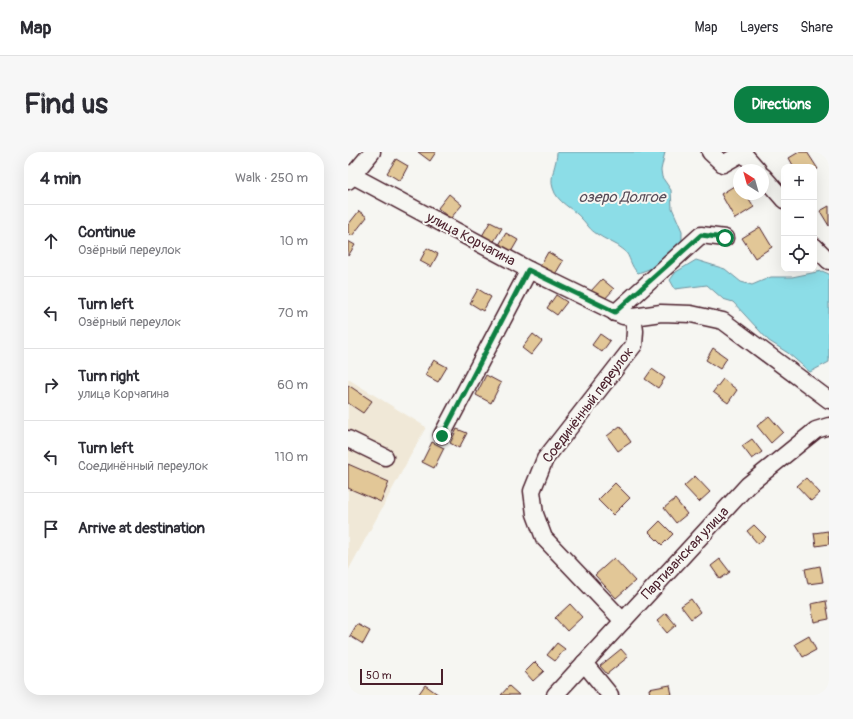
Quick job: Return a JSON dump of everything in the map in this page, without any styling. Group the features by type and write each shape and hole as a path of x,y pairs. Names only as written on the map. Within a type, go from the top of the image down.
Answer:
{"street":[{"path":"350,176 372,152"},
{"path":"710,152 723,164 743,152 753,164"},
{"name":"улица Корчагина","path":"350,176 528,270 623,316 633,317 661,313 691,314 723,321 829,400"},
{"path":"769,183 781,197"},
{"path":"615,312 701,235 725,238"},
{"path":"817,249 829,261"},
{"path":"442,436 528,270"},
{"name":"Соединённый переулок","path":"623,621 544,538 535,514 532,491 544,459 634,345 635,331 633,317"},
{"name":"Партизанская улица","path":"555,695 748,484 816,430 829,426"},
{"path":"348,439 385,457"},
{"path":"584,663 610,695"}],"shaded area":[{"path":"348,379 426,427 348,571"}],"water":[{"name":"озеро Долгое","path":"557,152 665,152 661,170 662,177 671,190 672,208 682,231 682,243 655,267 638,273 624,250 590,229 578,215 558,198 552,184"},
{"path":"696,260 725,269 741,282 752,285 771,277 792,277 822,271 829,274 829,362 810,372 788,353 769,341 733,302 723,299 707,285 675,289 670,280 676,272"}],"building":[{"path":"418,152 436,152 430,161"},
{"path":"799,152 807,152 815,164 792,164 789,158"},
{"path":"396,159 408,166 400,181 387,173"},
{"path":"733,187 733,200 750,200 754,207 735,219 721,194"},
{"path":"449,194 462,205 450,219 438,208"},
{"path":"829,206 829,226 820,211"},
{"path":"359,211 367,217 352,236 348,232 348,225"},
{"path":"490,222 502,228 493,243 482,236"},
{"path":"760,227 772,247 755,258 742,238"},
{"path":"506,233 518,240 511,252 499,245"},
{"path":"348,241 355,245 348,256"},
{"path":"427,248 438,254 431,267 420,261"},
{"path":"548,252 563,261 554,276 539,268"},
{"path":"602,279 614,289 602,302 590,292"},
{"path":"478,289 491,297 483,311 470,303"},
{"path":"556,295 567,302 557,315 547,308"},
{"path":"533,334 542,341 531,355 522,348"},
{"path":"600,334 610,341 602,352 592,345"},
{"path":"713,348 727,358 720,369 706,360"},
{"path":"434,360 447,367 438,382 425,375"},
{"path":"652,369 665,378 658,388 645,379"},
{"path":"486,375 501,383 491,403 476,395"},
{"path":"723,379 737,390 728,403 713,392"},
{"path":"348,385 372,401 363,413 348,403"},
{"path":"769,416 783,432 771,443 757,426"},
{"path":"620,426 631,442 618,451 607,436"},
{"path":"457,429 467,433 459,448 450,443"},
{"path":"752,439 762,452 752,459 742,446"},
{"path":"432,442 444,448 434,468 422,462"},
{"path":"348,464 389,482 381,502 348,488"},
{"path":"695,476 710,492 699,502 684,486"},
{"path":"806,478 820,493 811,501 797,486"},
{"path":"615,483 630,498 613,515 598,500"},
{"path":"675,499 687,514 676,523 664,508"},
{"path":"660,521 673,534 662,545 649,532"},
{"path":"754,525 766,537 758,544 747,531"},
{"path":"828,531 829,544 816,546 814,533"},
{"path":"614,558 635,581 616,598 595,575"},
{"path":"720,559 730,572 720,579 711,566"},
{"path":"820,566 823,582 808,584 805,569"},
{"path":"691,599 700,612 691,619 681,606"},
{"path":"826,601 829,619 814,622 811,604"},
{"path":"570,604 582,617 567,631 555,618"},
{"path":"666,613 676,625 667,633 657,621"},
{"path":"357,624 370,631 363,644 350,636"},
{"path":"809,636 816,650 803,657 795,644"},
{"path":"557,643 565,649 555,661 547,655"},
{"path":"621,649 628,657 607,674 600,666"},
{"path":"535,662 544,671 533,681 525,672"},
{"path":"425,685 439,695 418,695"},
{"path":"670,685 672,695 650,695 649,689"},
{"path":"509,686 519,695 501,695"}],"route":[{"path":"442,436 528,270 615,312 701,235 725,238"}]}
